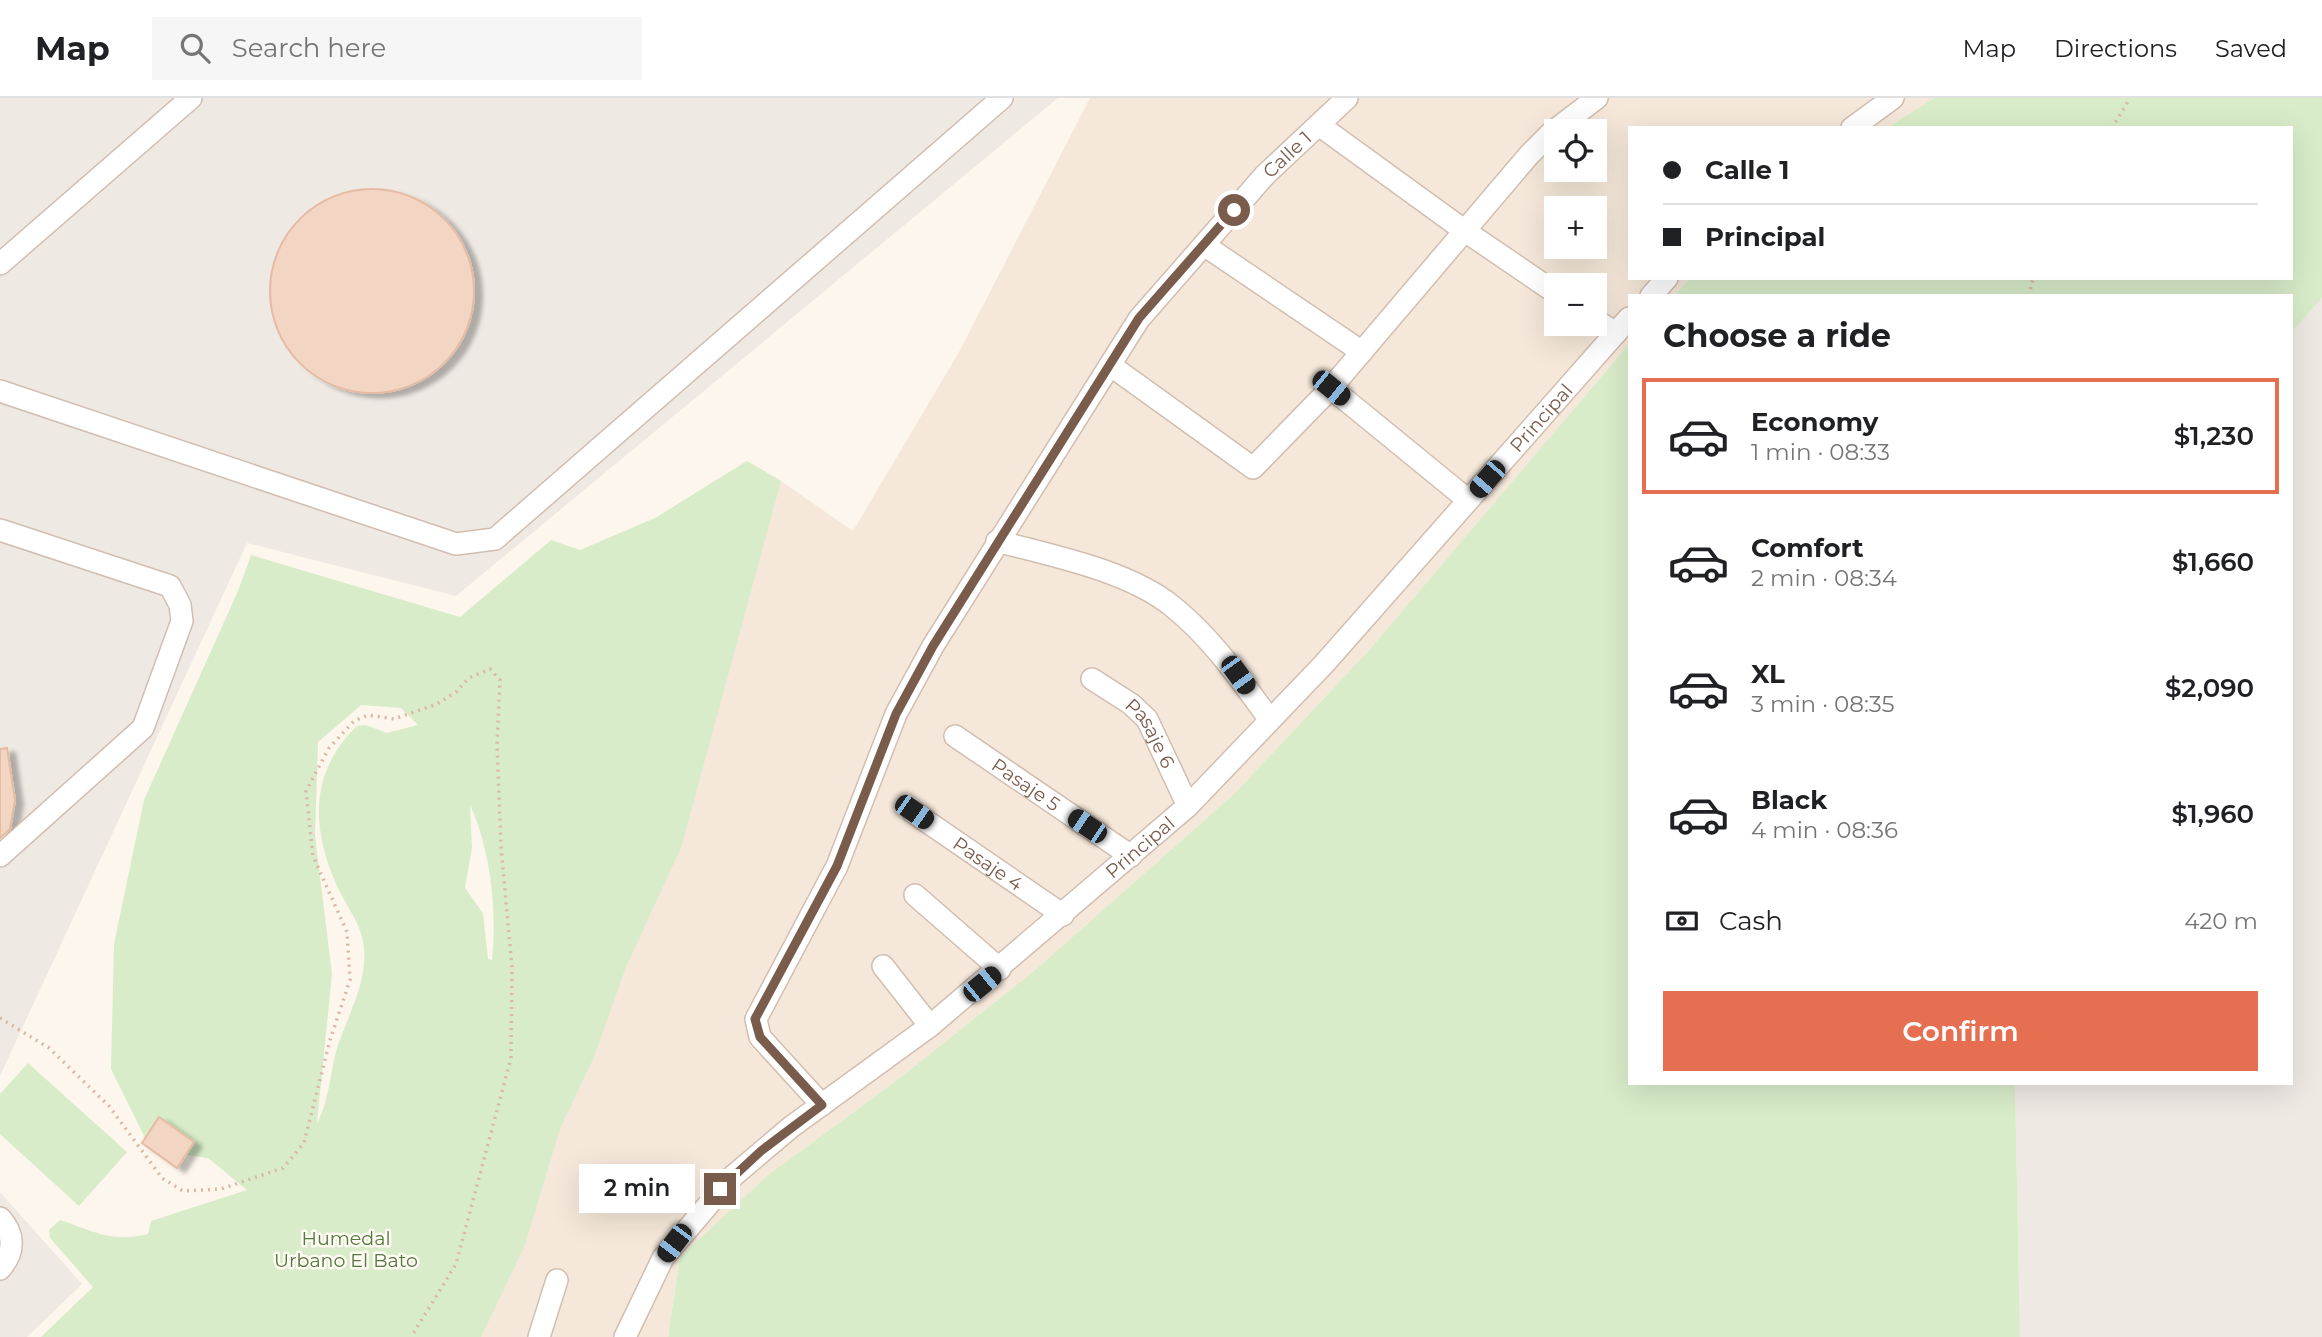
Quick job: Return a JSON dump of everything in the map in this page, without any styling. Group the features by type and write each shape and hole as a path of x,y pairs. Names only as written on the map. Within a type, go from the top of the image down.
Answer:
{"street":[{"path":"0,264 191,98"},
{"path":"0,391 456,544 495,539 1002,98"},
{"name":"Calle 1","path":"822,1105 760,1037 756,1028 757,1011 837,866 896,714 933,646 997,541 1139,318 1265,176 1347,98"},
{"path":"1110,365 1253,468 1331,388 1529,155 1551,133 1597,98"},
{"path":"1854,126 1884,100"},
{"path":"1319,125 1544,285"},
{"path":"1204,245 1362,352"},
{"path":"1653,294 1665,280"},
{"name":"Principal","path":"625,1337 663,1258 707,1202 761,1151 930,1026 1000,969 1188,806 1270,720 1622,326"},
{"path":"1331,388 1468,500"},
{"path":"0,530 170,586 180,605 182,621 143,728 0,856"},
{"path":"997,541 1108,572 1171,605 1221,653 1270,720"},
{"name":"Pasaje 6","path":"1092,678 1131,704 1147,719 1188,806"},
{"name":"Pasaje 5","path":"955,736 1131,856"},
{"name":"Pasaje 4","path":"914,812 1063,915"},
{"path":"915,895 1000,969"},
{"path":"883,966 930,1026"},
{"path":"0,1218 9,1228 12,1242 8,1259 0,1269"},
{"path":"539,1337 557,1280"}],"path":[{"path":"2113,126 2130,98"},
{"path":"0,1018 49,1048 109,1106 162,1178 183,1191 221,1189 284,1168 304,1143 330,1040 350,980 347,932 313,856 306,791 329,747 354,720 368,715 394,719 437,704 456,692 469,678 490,669 500,680 496,744 512,967 511,1058 456,1264 411,1337"}],"shaded area":[{"path":"0,98 1058,98 456,596 247,543 0,1076"},
{"path":"1090,98 1934,98 1890,126 1628,126 1628,280 1688,280 1676,294 1628,294 1628,345 1371,648 1234,794 1034,971 896,1081 768,1175 680,1257 668,1337 473,1337 775,477 853,531 959,352"},
{"path":"2322,298 2322,1337 2020,1337 2015,1085 2293,1085 2293,331"},
{"path":"0,1192 82,1284 27,1337 0,1337"}],"green space":[{"path":"1934,98 2322,98 2322,298 2293,331 2293,294 1676,294 1688,280 2293,280 2293,126 1890,126"},
{"path":"1628,345 1628,1085 2015,1085 2020,1337 668,1337 680,1257 768,1175 896,1081 1034,971 1234,794 1371,648"},
{"name":"Humedal Urbano El Bato","path":"747,461 781,481 681,848 626,967 594,1057 560,1129 525,1245 481,1337 41,1337 93,1287 50,1238 49,1230 60,1220 112,1236 148,1234 151,1221 247,1190 208,1158 151,1150 111,1069 114,944 144,800 238,591 251,555 460,617 551,540 580,550 655,518","holes":["361,705 401,708 418,725 387,733 366,725 357,726 342,743 323,779 319,818 321,838 334,879 360,930 364,961 360,986 338,1045 325,1105 317,1123 332,974 315,835 318,742","470,805 483,842 491,881 494,922 492,960 488,959 483,913 465,888 472,848"]},
{"path":"28,1063 127,1152 79,1206 0,1134 0,1094"}],"building":[{"path":"372,189 411,196 444,219 467,252 474,291 467,330 444,363 411,386 372,393 333,386 300,363 277,330 270,291 277,252 300,219 333,196"},
{"path":"7,748 15,800 10,829 0,838 0,749"},
{"path":"159,1117 194,1142 177,1168 142,1143"}],"route":[{"path":"720,1189 761,1151 822,1105 767,1046 756,1028 755,1019 837,866 896,714 933,646 997,541 1139,318 1234,210"}]}
